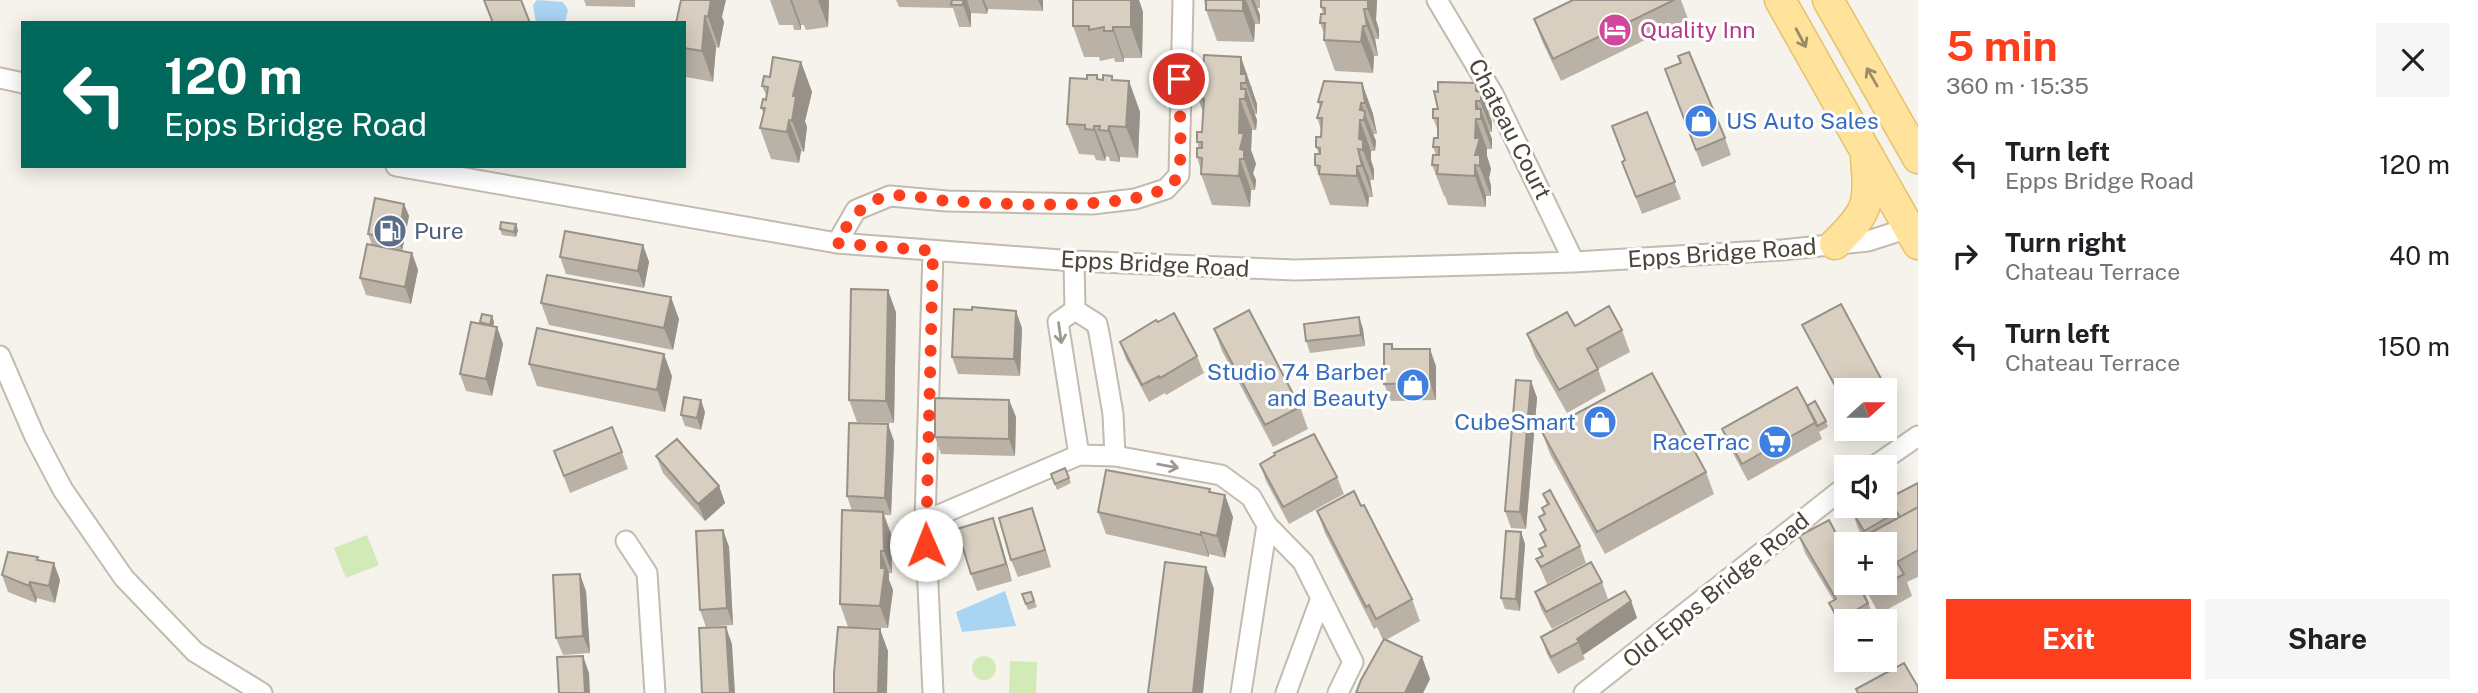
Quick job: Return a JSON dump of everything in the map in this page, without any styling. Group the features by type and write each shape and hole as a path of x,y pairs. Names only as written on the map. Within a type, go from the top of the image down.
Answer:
{"main road":[{"path":"1780,0 1915,233"},
{"path":"1828,0 1918,158"},
{"path":"1835,244 1855,225 1869,201 1865,149"}],"street":[{"path":"836,243 856,210 890,196 947,201 1092,204 1135,199 1166,189 1178,175 1183,0"},
{"name":"Chateau Court","path":"1437,0 1493,94 1574,262"},
{"path":"0,78 21,83"},
{"name":"Epps Bridge Road","path":"407,168 836,243 1074,261 1295,270 1574,262 1835,244 1915,233"},
{"path":"933,251 925,521 933,693"},
{"path":"1074,261 1075,310"},
{"path":"1075,310 1097,324 1112,414 1115,456"},
{"path":"1075,310 1058,322 1079,455"},
{"path":"0,356 35,437 63,490 124,578 195,652 262,693"},
{"path":"1890,455 1918,436"},
{"path":"925,521 1079,455 1115,456 1221,475 1251,497 1267,526 1303,562 1353,662 1338,693"},
{"name":"Old Epps Bridge Road","path":"1584,693 1834,495"},
{"path":"1241,693 1267,526"},
{"path":"626,541 647,573 654,693"},
{"path":"1286,693 1321,598"}],"green space":[{"path":"367,535 379,565 346,578 334,548"},
{"path":"984,656 992,660 996,668 992,676 984,680 976,676 972,668 976,660"},
{"path":"1010,661 1037,662 1036,693 1009,693"}],"water":[{"path":"537,0 563,2 568,10 565,21 536,21 533,5"},
{"path":"1005,591 1016,626 962,632 956,612"}],"building":[{"path":"484,0 521,0 529,21 492,21"},
{"path":"681,0 711,0 708,17 705,16 702,51 686,48 686,21 676,21"},
{"path":"952,0 963,0 963,5 951,5"},
{"path":"1073,0 1131,0 1131,27 1113,27 1113,31 1104,31 1104,27 1089,30 1089,26 1073,26"},
{"path":"1206,0 1243,0 1243,11 1206,10"},
{"path":"1321,0 1368,0 1368,9 1364,9 1367,26 1363,26 1361,42 1324,40 1325,23 1320,23 1325,8 1321,7"},
{"path":"1573,0 1674,0 1553,59 1534,19"},
{"name":"US Auto Sales","path":"1689,52 1725,138 1696,150 1665,69 1681,63 1678,56"},
{"path":"1204,55 1241,57 1241,74 1246,74 1246,83 1241,83 1241,89 1246,89 1245,99 1240,99 1239,133 1244,133 1240,149 1244,150 1244,159 1240,159 1239,176 1201,174 1202,158 1197,157 1197,148 1202,148 1202,142 1197,142 1197,132 1202,132 1204,99 1198,98 1198,88 1203,88 1203,82 1199,82 1199,72 1203,72"},
{"path":"773,57 801,62 793,96 796,96 792,121 789,120 787,132 760,128 765,108 761,108 763,99 766,100 768,87 762,86 764,76 770,77"},
{"path":"1087,75 1097,75 1097,79 1103,80 1103,75 1112,76 1112,80 1129,81 1126,127 1109,126 1108,131 1099,130 1100,126 1094,126 1094,130 1085,129 1085,125 1067,124 1070,78 1087,79"},
{"path":"1324,81 1362,83 1365,103 1361,103 1360,110 1365,111 1364,120 1360,120 1359,139 1363,140 1363,150 1358,149 1362,166 1357,166 1357,176 1319,174 1320,166 1315,165 1315,154 1320,154 1320,148 1316,147 1316,137 1321,137 1322,118 1317,118"},
{"path":"1438,82 1476,83 1476,91 1481,92 1481,101 1476,101 1476,109 1481,109 1481,119 1476,119 1475,138 1480,138 1475,155 1480,155 1480,166 1475,165 1475,176 1437,174 1438,165 1432,165 1433,155 1439,155 1439,147 1433,147 1434,138 1438,138 1438,118 1433,118 1433,109 1438,109 1434,91 1438,92"},
{"path":"1647,112 1675,182 1636,197 1612,126"},
{"path":"375,198 404,204 398,240 368,234"},
{"path":"501,222 516,224 514,232 500,229"},
{"path":"565,231 643,245 638,271 560,257"},
{"path":"367,244 412,253 405,287 360,278"},
{"path":"547,275 671,297 664,328 541,303"},
{"path":"851,289 888,290 886,401 849,400"},
{"path":"1841,304 1881,378 1834,378 1834,384 1802,325"},
{"path":"1609,306 1622,330 1587,349 1598,369 1559,390 1527,334 1567,312 1575,326"},
{"path":"972,307 1016,311 1014,359 952,357 954,309 972,310"},
{"path":"1249,310 1300,407 1265,425 1214,329"},
{"path":"1174,313 1197,356 1160,378 1159,376 1142,385 1120,342 1156,320 1158,322"},
{"path":"482,314 492,316 490,325 480,322"},
{"path":"1359,317 1361,335 1306,341 1304,324"},
{"path":"471,322 497,327 486,379 460,374"},
{"path":"537,328 664,354 657,390 529,364"},
{"path":"1384,344 1392,344 1392,349 1430,349 1430,383 1384,384"},
{"path":"1652,373 1706,472 1597,532 1542,432"},
{"path":"1516,380 1531,381 1520,512 1505,511"},
{"path":"1797,387 1816,422 1742,464 1722,429"},
{"path":"684,397 701,400 697,418 681,415"},
{"path":"935,398 1009,400 1009,439 935,437"},
{"path":"1815,401 1826,421 1817,426 1807,406"},
{"path":"849,423 888,424 885,498 847,496"},
{"path":"612,427 622,452 564,476 554,451"},
{"path":"1314,434 1337,477 1283,507 1260,464 1275,455 1274,453"},
{"path":"677,439 719,486 698,504 656,456"},
{"path":"1065,468 1069,478 1055,484 1051,474"},
{"path":"1106,470 1210,489 1209,492 1225,495 1217,536 1201,532 1201,535 1098,512"},
{"path":"1918,483 1918,507 1900,517 1897,512 1897,494"},
{"path":"1550,490 1580,546 1541,567 1536,559 1543,556 1539,549 1546,546 1540,534 1546,530 1539,517 1545,514 1542,508 1549,504 1543,494"},
{"path":"1354,491 1361,506 1364,505 1412,599 1376,619 1369,605 1366,607 1317,511"},
{"path":"1918,507 1918,550 1897,562 1897,532 1872,532"},
{"path":"1032,508 1045,550 1011,560 999,518"},
{"path":"842,510 883,512 884,551 881,551 881,568 885,568 880,606 840,604"},
{"path":"993,518 1006,564 971,574 957,529"},
{"path":"1856,518 1887,518 1864,531"},
{"path":"1829,520 1835,532 1834,595 1864,595 1868,603 1858,609 1834,609 1834,612 1829,603 1836,599 1799,536"},
{"path":"723,530 727,608 700,610 696,531"},
{"path":"1506,531 1521,532 1516,599 1501,598"},
{"path":"8,552 38,557 37,560 54,563 49,586 30,582 29,586 2,575"},
{"path":"1165,562 1206,567 1193,693 1148,693"},
{"path":"1591,562 1602,582 1546,612 1535,592"},
{"path":"1897,562 1904,574 1897,578"},
{"path":"580,574 583,636 556,638 553,575"},
{"path":"1625,591 1631,601 1577,639 1579,642 1551,657 1541,637"},
{"path":"1031,592 1034,601 1026,604 1022,594"},
{"path":"726,627 730,693 702,693 699,628"},
{"path":"838,627 880,629 878,693 834,693"},
{"path":"1384,639 1422,657 1405,693 1356,693 1361,680"},
{"path":"583,656 585,693 559,693 557,657"},
{"path":"1904,663 1918,687 1918,693 1858,693 1856,689 1887,672 1897,672 1897,667"}],"place":[{"name":"Quality Inn","path":"1615,30"},
{"name":"US Auto Sales","path":"1701,121"},
{"name":"Pure","path":"390,231"},
{"name":"Studio 74 Barber and Beauty","path":"1413,385"},
{"name":"CubeSmart","path":"1600,422"},
{"name":"RaceTrac","path":"1775,442"}],"route":[{"path":"926,545 933,251 836,243 856,210 890,196 947,201 1092,204 1135,199 1166,189 1178,175 1179,79"}]}
